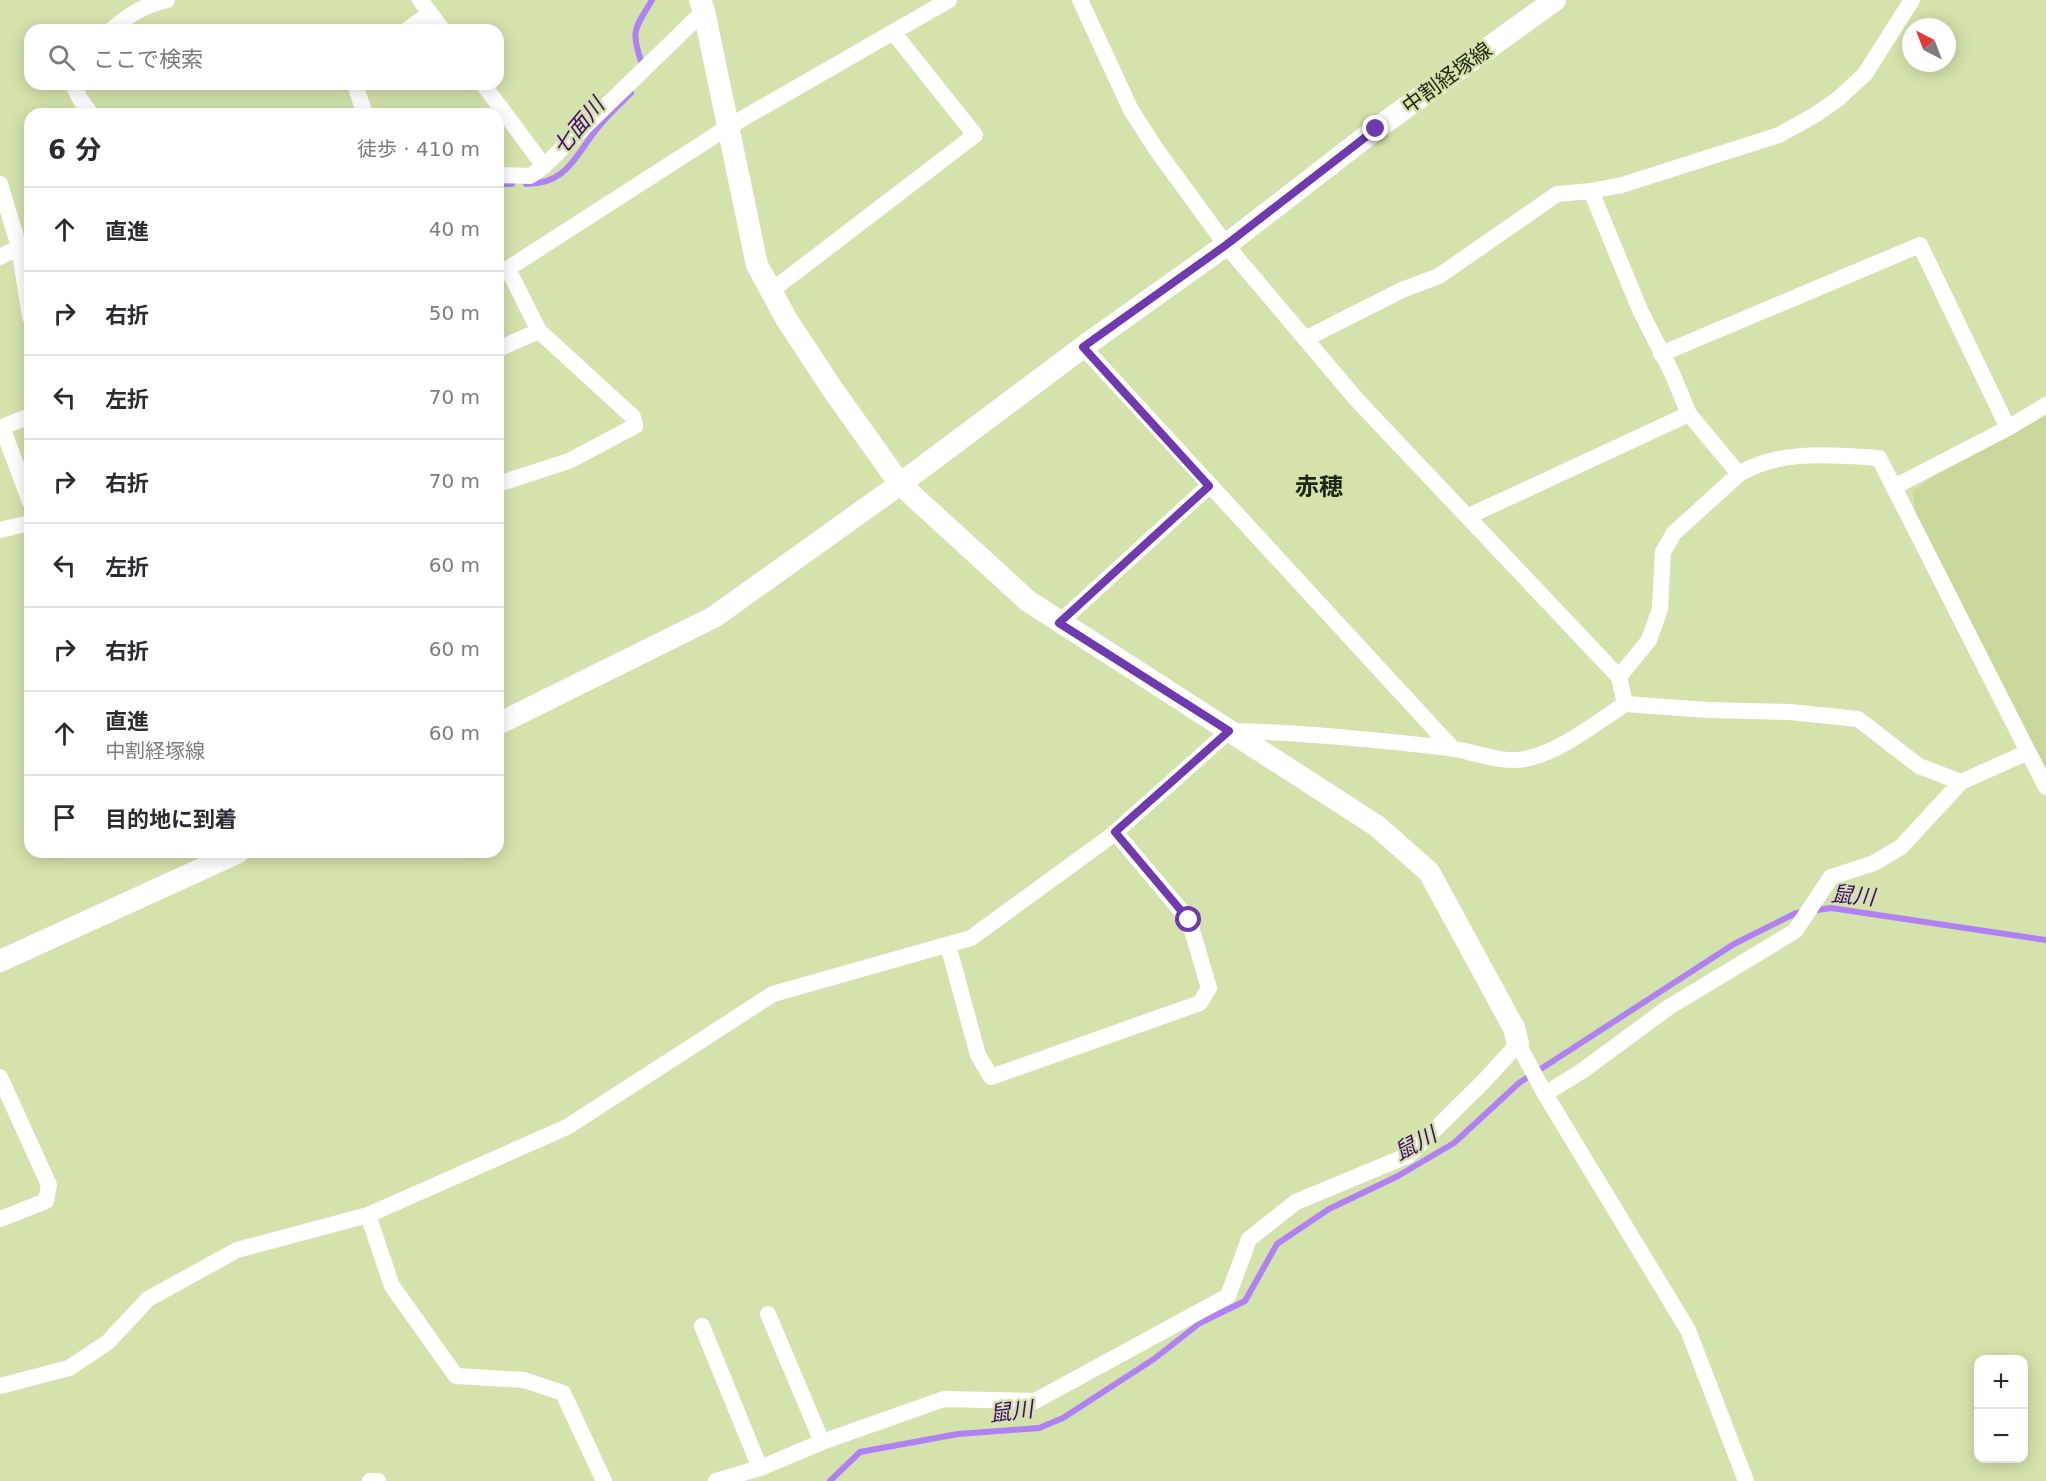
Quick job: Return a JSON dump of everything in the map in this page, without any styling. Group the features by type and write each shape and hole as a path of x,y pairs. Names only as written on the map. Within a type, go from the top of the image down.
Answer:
{"street":[{"path":"119,24 135,11 167,0"},
{"path":"504,271 728,127 950,0"},
{"path":"1080,0 1131,110 1156,149 1226,245 1357,399 1619,677 1625,704"},
{"name":"中割経塚線","path":"504,721 714,617 1226,245 1376,129 1554,0"},
{"path":"1305,339 1402,290 1439,276 1557,194 1622,185 1779,135 1815,115 1838,99 1865,74 1912,0"},
{"path":"412,24 425,6 438,24"},
{"path":"702,6 757,265 787,320 833,390 900,484 1028,601 1377,826 1429,872 1514,1028 1542,1090 1689,1330 1746,1481"},
{"path":"504,176 530,176 543,166 702,6"},
{"path":"771,291 975,135 893,32"},
{"path":"77,90 87,108"},
{"path":"357,90 363,108"},
{"path":"487,90 501,108"},
{"path":"504,113 543,166"},
{"path":"0,184 24,247 0,257"},
{"path":"1591,191 1640,310 1689,414 1739,474"},
{"path":"1661,354 1920,245 2008,428"},
{"path":"504,274 539,331 633,417 635,426 568,460 504,482"},
{"path":"504,346 539,331"},
{"path":"1083,347 1452,748"},
{"path":"1894,487 2008,428 2046,405"},
{"path":"1469,516 1689,414"},
{"path":"24,418 2,427 24,486"},
{"path":"1619,677 1649,639 1660,609 1663,552 1674,533 1739,474 1751,466 1792,456 1832,454 1879,458 2046,788"},
{"path":"1059,623 1209,486"},
{"path":"0,530 24,525"},
{"path":"0,1386 69,1368 108,1342 148,1299 237,1250 368,1215 567,1127 773,994 971,938 1115,832 1229,731 1274,732 1452,748 1514,761 1527,759 1568,742 1625,704 1708,710 1790,712 1858,719 1919,765 1961,783"},
{"path":"1542,1090 1582,1071 1670,1007 1796,932 1831,877 1874,863 1900,847 1961,783 2028,752"},
{"path":"948,945 978,1055 991,1077 1200,1003 1209,988 1189,920 1115,832"},
{"path":"0,961 226,858"},
{"path":"716,1481 760,1468 822,1442 944,1400 1035,1401 1228,1296 1249,1239 1296,1202 1409,1155 1483,1082 1523,1052"},
{"path":"0,1077 49,1185 46,1201 0,1220"},
{"path":"368,1215 392,1286 456,1376 524,1380 563,1393 604,1481"},
{"path":"768,1314 822,1442"},
{"path":"702,1326 760,1468"},
{"path":"370,1481 378,1481"}],"shaded area":[{"path":"2046,416 2046,784 1915,515 1913,491 1936,475"}],"waterway":[{"name":"七面川","path":"641,61 635,35 636,29 652,0"},
{"name":"七面川","path":"526,184 551,180 568,168 604,120 631,93"},
{"name":"七面川","path":"504,184 512,184"},
{"name":"鼠川","path":"830,1481 860,1452 958,1434 1039,1428 1063,1418 1154,1359 1200,1323 1245,1301 1277,1244 1329,1209 1398,1176 1454,1143 1519,1083 1734,944 1796,913 1831,908 2046,940"}],"district":[{"name":"赤穂","path":"1319,487"}],"route":[{"path":"1189,920 1115,832 1229,731 1059,623 1209,486 1083,347 1226,245 1376,129"}]}
